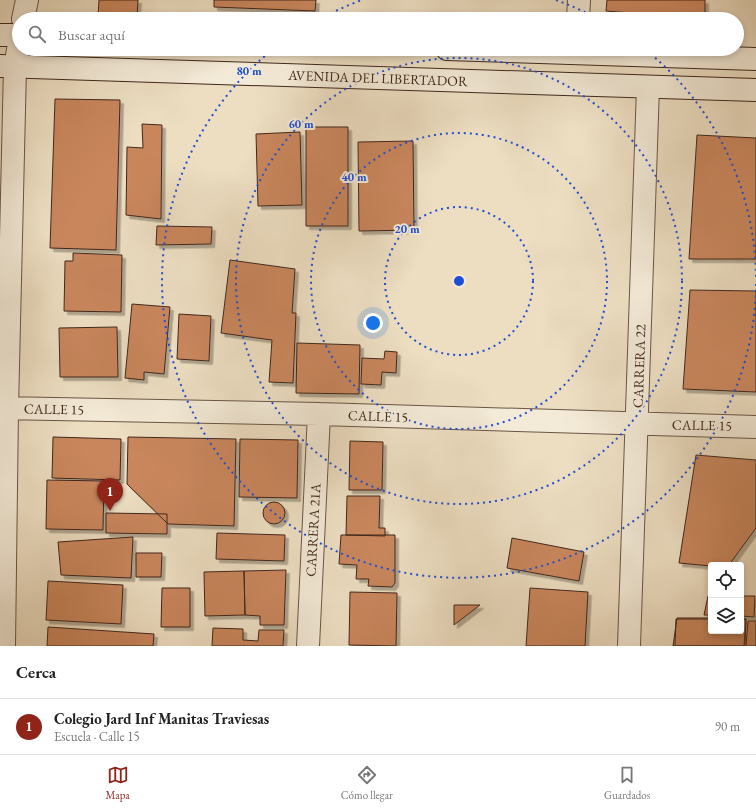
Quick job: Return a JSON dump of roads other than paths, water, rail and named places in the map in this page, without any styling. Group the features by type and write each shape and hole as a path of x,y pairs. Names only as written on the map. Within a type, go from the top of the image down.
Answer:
{"street":[{"path":"24,12 27,0"},
{"path":"578,12 579,0"},
{"path":"0,35 12,35"},
{"path":"4,646 4,408 8,66 13,56"},
{"path":"688,56 756,59"},
{"name":"AVENIDA DEL LIBERTADOR","path":"8,66 756,90"},
{"name":"CARRERA 22","path":"629,646 648,87"},
{"name":"CALLE 15","path":"4,408 319,414 756,427"},
{"name":"CARRERA 21A","path":"308,646 319,414"}],"place":[{"name":"Colegio Jard Inf Manitas Traviesas","path":"110,511"}]}
